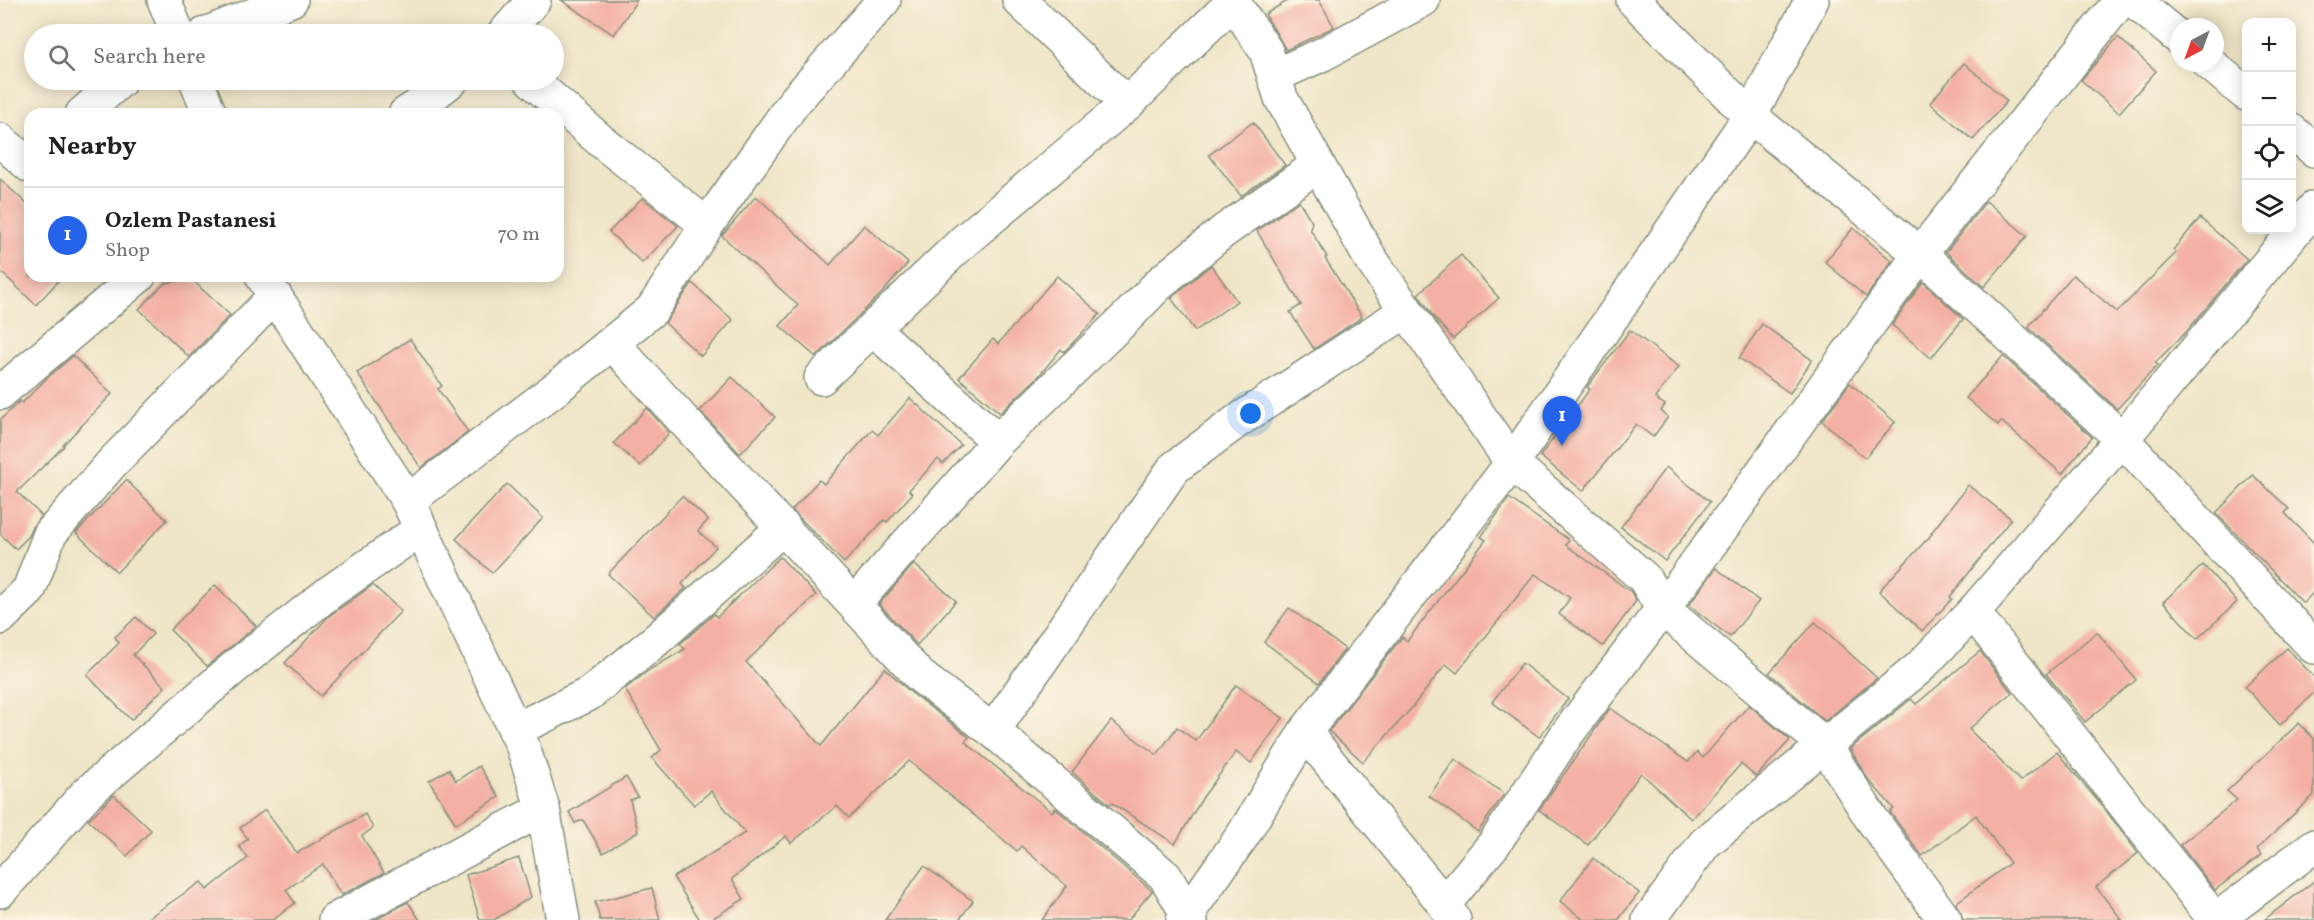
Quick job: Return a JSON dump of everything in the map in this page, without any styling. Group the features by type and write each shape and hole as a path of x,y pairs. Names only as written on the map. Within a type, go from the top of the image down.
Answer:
{"street":[{"path":"164,0 174,24"},
{"path":"230,24 291,0"},
{"path":"513,24 534,0"},
{"path":"0,891 86,794 236,666 321,599 652,310 707,225 794,102 884,0"},
{"path":"1019,0 1127,104"},
{"path":"1274,76 1323,54 1423,0"},
{"path":"1633,0 1750,116 1920,254 2122,439 2311,636"},
{"path":"612,343 920,676 993,731 1165,876 1187,918 1243,835 1305,732 1512,463 1750,116 1812,0"},
{"path":"1305,732 1449,912 1567,734 1663,609 1920,254 2121,0"},
{"path":"2133,0 2170,31"},
{"path":"821,378 964,241 1127,104 1232,1 1266,51 1281,98 1370,258 1512,463 1644,578 1663,609 1825,745 1871,818 1946,920"},
{"path":"2220,72 2242,90"},
{"path":"89,108 110,90"},
{"path":"200,90 208,108"},
{"path":"414,108 439,90"},
{"path":"542,90 563,108"},
{"path":"564,109 707,225"},
{"path":"2296,134 2314,150"},
{"path":"0,140 24,159"},
{"path":"854,604 998,441 1127,317 1161,281 1224,231 1318,165"},
{"path":"1661,915 1705,843 1919,669 1973,612 2122,439 2314,208"},
{"path":"0,393 132,282"},
{"path":"0,618 29,590 50,534 269,286 415,515 523,747 543,809 563,920"},
{"path":"993,731 1174,468 1236,422 1406,311"},
{"path":"873,329 998,441"},
{"path":"515,730 589,694 655,641 784,527"},
{"path":"1973,612 2215,920 2314,846"},
{"path":"335,920 543,809"}],"building":[{"path":"561,0 637,0 614,35"},
{"path":"1289,0 1319,0 1334,27 1286,50 1265,14"},
{"path":"2118,37 2156,71 2119,113 2081,80"},
{"path":"1964,63 2007,101 1973,140 1930,103"},
{"path":"1253,122 1285,165 1241,196 1209,155"},
{"path":"0,179 24,201 24,282 57,282 36,305 0,271"},
{"path":"756,196 830,265 864,225 908,263 882,293 816,357 780,326 798,305 722,236"},
{"path":"642,198 678,226 642,263 609,232"},
{"path":"1299,201 1312,222 1310,229 1327,257 1325,258 1362,317 1314,349 1290,312 1301,305 1257,231"},
{"path":"1986,201 2027,236 1984,287 1946,252"},
{"path":"2200,218 2247,259 2187,331 2155,363 2158,365 2117,409 2028,327 2073,275 2117,312 2176,253 2173,250"},
{"path":"1853,228 1892,261 1866,297 1825,262"},
{"path":"1461,255 1499,298 1453,339 1418,294"},
{"path":"1211,265 1237,301 1195,331 1171,298"},
{"path":"1057,276 1100,314 1064,352 1061,349 1038,377 1000,413 959,378 993,339 998,344"},
{"path":"194,282 230,315 189,357 139,309 165,283"},
{"path":"1923,282 1963,319 1931,358 1892,325"},
{"path":"692,283 733,320 701,356 665,323"},
{"path":"1762,324 1812,360 1790,393 1739,358"},
{"path":"1630,330 1679,367 1655,398 1665,405 1661,411 1668,417 1653,437 1636,424 1583,491 1540,456 1590,389 1587,387"},
{"path":"410,339 442,386 438,389 468,432 421,468 357,373"},
{"path":"73,356 112,394 17,492 41,515 29,536 16,549 0,534 0,420"},
{"path":"2003,356 2092,437 2062,474 2001,421 1998,425 1966,398"},
{"path":"732,377 775,417 740,454 700,411"},
{"path":"1850,383 1895,422 1865,458 1822,421"},
{"path":"910,398 961,445 943,464 938,459 909,490 912,494 887,522 884,520 844,563 792,510 819,480 824,484 872,430 878,435"},
{"path":"647,408 669,433 640,466 614,443"},
{"path":"1666,467 1710,502 1665,561 1621,527"},
{"path":"2253,475 2289,509 2285,513 2314,543 2314,592 2303,603 2216,513"},
{"path":"126,480 167,520 117,572 76,533"},
{"path":"507,484 543,518 492,573 456,539"},
{"path":"1968,485 2011,519 1950,597 1952,599 1922,631 1879,591 1932,534"},
{"path":"682,496 708,520 698,531 716,547 682,584 686,588 654,617 608,574"},
{"path":"1509,498 1569,540 1566,545 1631,592 1636,601 1603,646 1559,614 1570,598 1535,574 1457,673 1446,664 1410,710 1363,762 1329,731 1402,637 1407,641 1486,540 1481,537"},
{"path":"780,557 816,595 746,662 821,746 885,668 909,691 969,737 965,742 1052,812 1055,808 1152,891 1128,920 1042,920 1067,886 1021,846 1017,851 909,761 849,818 837,806 791,843 786,836 732,879 744,899 710,920 700,920 673,877 745,833 711,791 694,805 652,758 661,750 625,689 649,670 685,649 680,644 714,614 717,617"},
{"path":"914,564 956,601 917,645 879,604"},
{"path":"2203,565 2237,602 2197,639 2163,602"},
{"path":"1716,568 1759,601 1730,637 1689,605"},
{"path":"215,585 256,626 207,666 170,630"},
{"path":"373,585 401,611 321,696 285,663 329,616"},
{"path":"1289,608 1345,649 1319,683 1264,642"},
{"path":"136,617 153,634 133,655 165,687 131,720 87,675 119,643 115,637"},
{"path":"1815,622 1877,678 1825,721 1769,673"},
{"path":"2097,632 2136,680 2085,722 2046,674"},
{"path":"2287,648 2314,677 2314,693 2280,725 2245,687"},
{"path":"1980,651 2012,693 1969,729 2020,781 2057,752 2107,812 2138,853 2096,887 2122,920 1963,920 1956,903 2010,863 1976,815 1922,856 1890,812 1894,809 1868,779 1850,749 1911,699 1916,704"},
{"path":"1522,663 1568,699 1539,737 1492,702"},
{"path":"1236,685 1283,718 1251,763 1236,752 1203,797 1175,844 1112,803 1110,805 1072,772 1111,721 1157,755 1177,727 1196,741"},
{"path":"1749,705 1790,740 1756,777 1741,764 1691,819 1641,773 1588,845 1539,810 1610,708 1688,762 1697,752 1703,758"},
{"path":"2299,723 2314,739 2314,795 2257,849 2261,855 2215,890 2180,845 2237,800 2227,791"},
{"path":"1455,759 1504,794 1478,832 1429,796"},
{"path":"479,766 499,797 456,824 429,781 449,769 456,781"},
{"path":"626,777 638,797 630,800 638,832 603,853 583,820 575,823 569,812"},
{"path":"114,795 151,830 127,856 88,820"},
{"path":"265,810 297,853 365,814 373,828 362,836 384,873 341,895 323,864 286,890 295,903 273,920 145,920 201,882 207,890 248,858 239,846 248,839 240,828"},
{"path":"519,858 531,897 494,920 480,920 466,875"},
{"path":"1593,858 1639,893 1618,920 1584,920 1560,901"},
{"path":"924,866 973,901 959,920 885,920"},
{"path":"2314,881 2314,920 2264,920"},
{"path":"652,888 660,920 600,920 595,902"},
{"path":"408,902 420,920 375,920"}],"place":[{"name":"Ozlem Pastanesi","path":"1562,446"}]}
